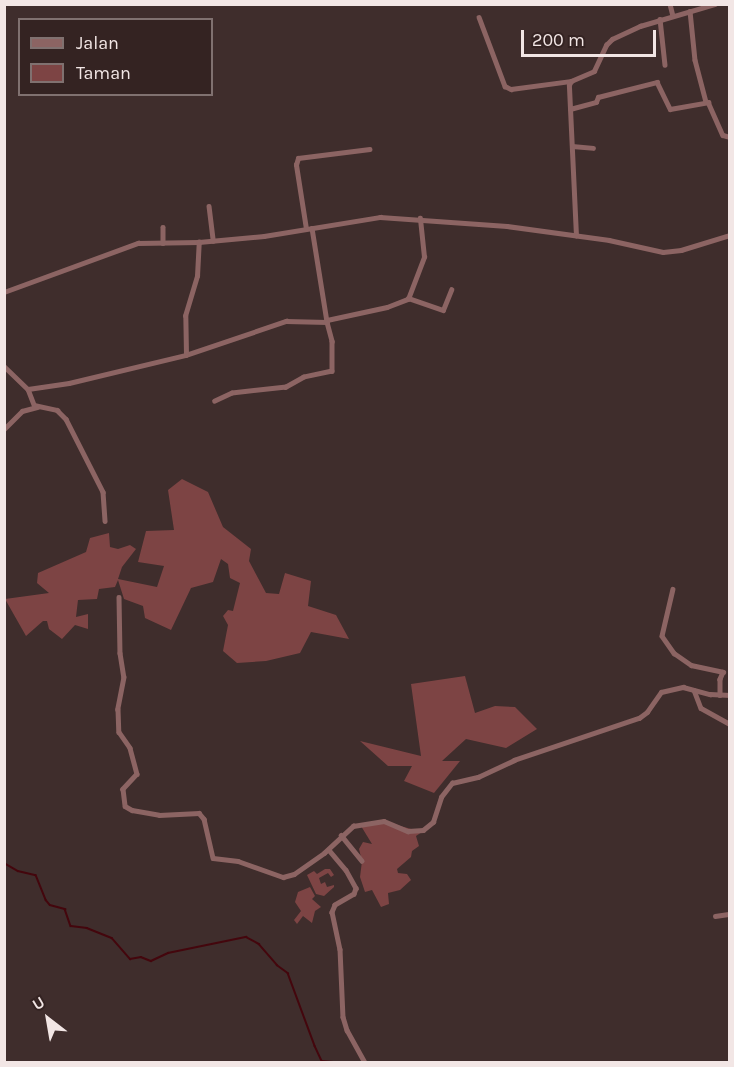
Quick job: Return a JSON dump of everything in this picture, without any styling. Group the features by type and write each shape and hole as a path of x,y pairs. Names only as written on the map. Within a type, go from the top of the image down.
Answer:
{"street":[{"path":"670,4 673,16"},
{"path":"478,17 505,86 511,89 571,81 594,71 609,40 660,19 715,4"},
{"path":"690,11 695,60 706,102 723,135 729,137"},
{"path":"660,19 665,65"},
{"path":"571,81 568,90 576,236"},
{"path":"570,109 596,102 598,97 657,82 670,109 706,102"},
{"path":"572,146 593,148"},
{"path":"306,229 296,165 298,158 369,149"},
{"path":"209,206 213,241"},
{"path":"4,292 40,281 124,247 213,241 306,229 362,218 420,218 509,226 663,252 681,250 729,235"},
{"path":"28,389 69,383 186,355 290,320 327,321 387,308 408,298 424,258 420,218"},
{"path":"163,226 163,243"},
{"path":"215,401 232,393 286,387 302,378 332,371 332,341 312,228"},
{"path":"186,355 185,316 197,276 199,242"},
{"path":"408,298 443,310 451,290"},
{"path":"4,366 28,389 37,406"},
{"path":"4,429 22,411 37,406 57,410 67,422 103,492 105,520"},
{"path":"673,590 662,636 674,653 691,665 723,672 720,679 720,695"},
{"path":"119,597 120,647 124,677 118,709 119,732 130,748 137,774 123,789 125,806 148,814 199,813 204,819 213,858 244,862 279,877 294,874 329,850 341,835 353,826 377,821 389,822 408,831 423,830 436,816 445,791 456,780 478,777 514,760 639,718 661,692 683,687 729,695"},
{"path":"694,690 701,708 729,724"},
{"path":"341,835 362,861"},
{"path":"329,850 346,870 356,888 354,894 335,905 333,912 340,949 343,1017 347,1030 365,1062"},
{"path":"715,916 729,914"}],"green space":[{"path":"182,479 208,492 223,527 251,549 249,561 266,593 279,594 285,573 311,581 308,606 336,615 349,639 311,632 300,653 266,661 237,663 223,651 228,625 223,616 228,610 233,611 240,583 230,578 228,564 221,559 213,582 191,588 171,630 145,618 143,606 124,599 118,580 115,587 99,589 97,599 78,600 76,617 88,614 88,629 75,625 62,639 49,629 47,621 43,621 26,636 5,599 49,593 37,583 38,573 86,552 90,538 109,533 110,547 118,549 130,545 136,549 122,567 118,579 157,587 164,566 138,562 146,531 174,530 168,490"},
{"path":"465,676 475,713 495,706 515,707 537,729 506,748 466,739 442,761 460,761 434,793 404,781 412,766 388,766 360,741 421,756 411,684"},
{"path":"386,822 422,832 416,836 419,846 412,851 411,857 397,869 398,873 407,874 411,880 400,890 388,893 389,904 381,907 372,890 365,892 360,877 362,861 359,849 363,842 372,844 361,826"},
{"path":"330,869 334,875 331,877 328,873 319,878 321,884 325,882 327,887 334,885 334,887 324,896 316,894 307,875 314,871 317,874"},
{"path":"310,887 315,896 312,899 321,907 315,911 312,923 303,916 297,924 294,920 301,911 295,902 298,892"}],"waterway":[{"path":"4,863 18,871 36,875 46,900 50,905 65,909 71,926 87,928 112,938 130,959 141,957 151,961 168,953 246,937 259,944 277,965 288,973 322,1061 333,1062"}]}
